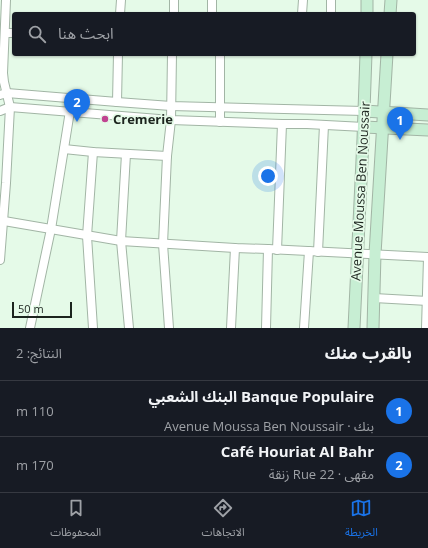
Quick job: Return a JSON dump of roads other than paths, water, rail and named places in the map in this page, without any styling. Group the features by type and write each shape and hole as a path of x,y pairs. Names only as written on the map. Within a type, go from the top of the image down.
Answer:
{"street":[{"path":"0,260 4,221 3,186 10,107 4,94 2,73 5,33 3,21 6,0"},
{"path":"120,12 121,0"},
{"path":"174,0 174,12"},
{"path":"212,0 212,12"},
{"path":"302,12 303,0"},
{"path":"331,0 331,12"},
{"path":"367,0 367,12"},
{"path":"390,12 391,0"},
{"path":"5,33 12,33"},
{"path":"117,102 118,56"},
{"path":"169,328 163,244 167,156 171,120 172,56"},
{"path":"220,56 220,122"},
{"name":"Avenue Moussa Ben Noussair","path":"354,328 366,56"},
{"name":"Avenue Moussa Ben Noussair","path":"373,328 375,254 387,56"},
{"path":"4,94 171,106 364,110 428,115"},
{"path":"0,112 10,107 171,120 307,124 383,129 428,130"},
{"path":"30,328 51,229 70,111"},
{"path":"277,250 282,124"},
{"path":"318,252 324,125"},
{"path":"64,149 167,156"},
{"path":"93,152 87,236 93,328"},
{"path":"126,154 121,241 129,328"},
{"path":"4,221 121,241 428,257 426,328"},
{"path":"231,328 235,248"},
{"path":"266,328 268,249"},
{"path":"304,328 309,251"},
{"path":"374,298 427,301"}],"place":[{"name":"Cremerie","path":"105,119"},
{"name":"Café Houriat Al Bahr","path":"77,122"},
{"name":"Banque Populaire البنك الشعبي","path":"400,140"}]}
